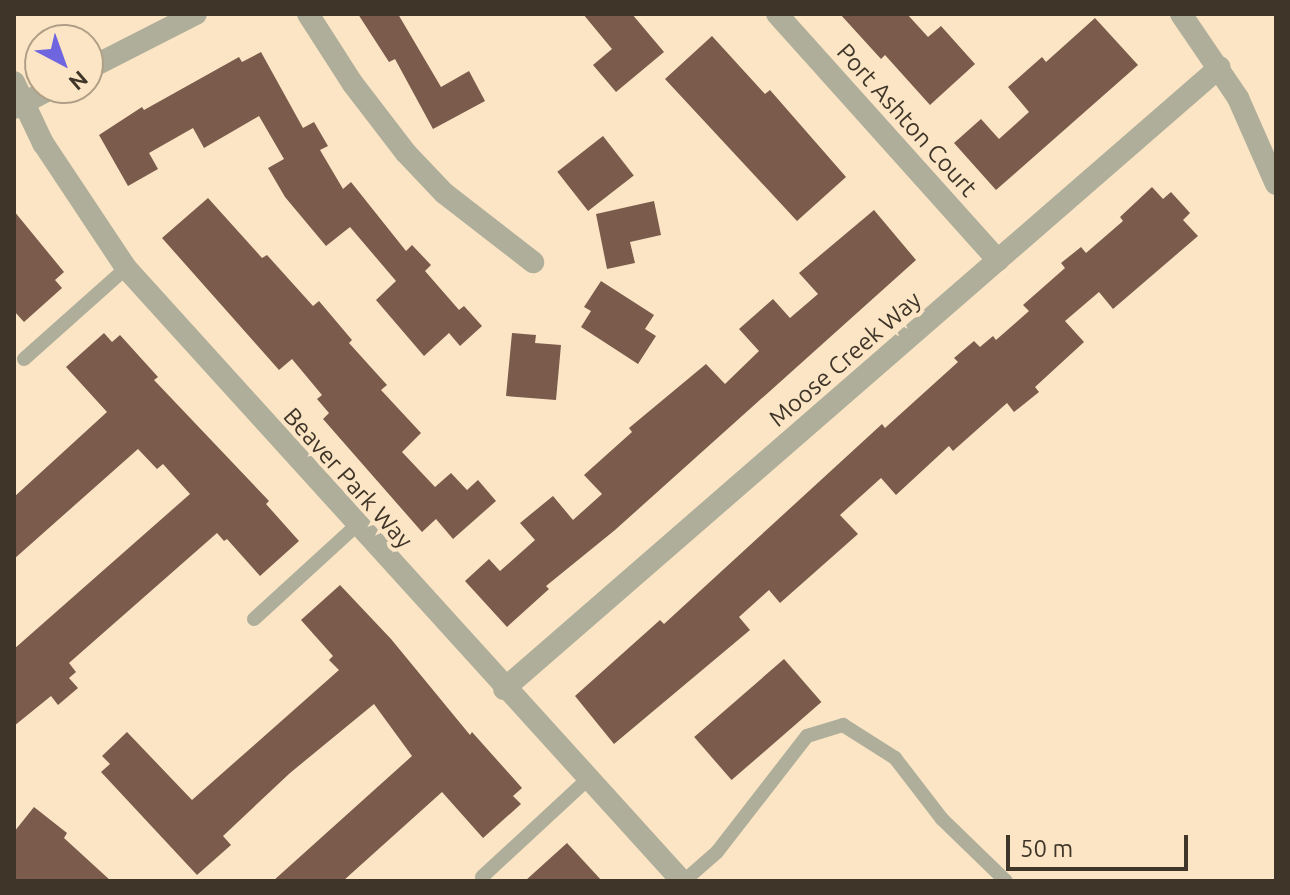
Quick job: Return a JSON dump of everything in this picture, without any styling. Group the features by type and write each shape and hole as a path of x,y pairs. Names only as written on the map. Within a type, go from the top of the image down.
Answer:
{"street":[{"path":"104,61 196,14"},
{"path":"308,14 361,96 406,153 454,201 533,262"},
{"name":"Port Ashton Court","path":"777,14 998,260"},
{"path":"1181,14 1220,67 1255,131 1276,184"},
{"name":"Moose Creek Way","path":"504,689 1220,67"},
{"name":"Beaver Park Way","path":"14,82 19,106 126,268 504,689 683,881"}],"lane":[{"path":"24,359 126,268"},
{"path":"254,619 356,526"},
{"path":"683,881 717,852 807,736 843,725 895,758 942,819 1006,881"},
{"path":"482,877 589,778"}],"building":[{"path":"358,14 398,14 441,87 469,71 485,101 433,129 395,59 389,62"},
{"path":"583,14 632,14 664,52 616,92 593,65 612,49"},
{"path":"840,14 907,14 928,37 941,26 975,64 930,105 885,55 881,59"},
{"path":"1095,18 1138,65 996,190 954,143 981,119 999,139 1029,112 1008,87 1042,57 1046,62"},
{"path":"712,36 765,94 770,90 846,177 797,221 665,79"},
{"path":"261,52 303,128 314,122 328,146 320,150 343,189 351,182 406,251 412,245 431,265 425,271 459,310 464,306 482,326 460,346 449,333 424,356 376,300 396,281 350,227 326,246 285,197 268,168 284,159 259,116 204,148 193,128 149,153 158,169 128,186 99,135 142,107 144,110 239,57 242,62"},
{"path":"603,136 634,175 588,211 557,172"},
{"path":"1152,187 1163,199 1171,192 1190,213 1183,220 1198,236 1113,309 1099,292 1065,321 1084,342 1035,387 1039,392 1014,412 1007,403 953,451 949,446 896,495 881,478 840,515 858,534 780,603 769,590 739,617 750,630 614,744 575,696 660,620 664,624 882,424 885,428 958,362 954,358 974,341 980,347 993,336 996,340 1029,311 1023,305 1065,268 1061,263 1081,247 1086,253 1123,221 1120,217"},
{"path":"208,198 262,258 267,255 313,306 319,301 352,340 349,343 387,385 381,390 421,433 402,452 435,487 451,473 467,490 478,480 496,501 453,539 436,519 422,532 323,419 329,413 317,399 322,395 292,359 279,370 162,238"},
{"path":"654,201 661,235 630,242 635,263 607,269 596,214"},
{"path":"874,210 916,260 615,530 546,586 549,589 507,627 465,581 489,559 500,571 535,540 520,523 553,496 573,520 602,494 584,475 632,432 629,428 706,364 725,384 759,351 739,329 773,299 790,318 818,294 799,273"},
{"path":"14,211 64,272 55,280 62,288 24,322 14,311"},
{"path":"601,281 654,315 645,329 656,336 638,364 581,327 591,311 584,307"},
{"path":"104,333 112,342 120,335 158,377 154,380 269,501 266,504 299,541 260,576 227,539 224,541 217,533 69,663 76,672 69,678 78,688 58,705 51,696 14,726 14,649 190,494 163,464 157,469 138,449 14,559 14,497 107,412 66,367"},
{"path":"512,333 536,335 535,343 561,345 556,400 506,396"},
{"path":"340,585 391,639 470,735 472,732 522,788 513,796 521,804 483,838 442,792 343,881 273,881 412,756 374,704 290,773 223,836 231,845 197,875 101,772 110,764 102,756 127,732 192,800 339,670 329,660 333,656 301,620"},
{"path":"784,659 821,702 732,780 694,737"},
{"path":"34,807 67,833 64,838 111,881 14,881 14,832"},
{"path":"567,843 602,881 525,881"}]}
